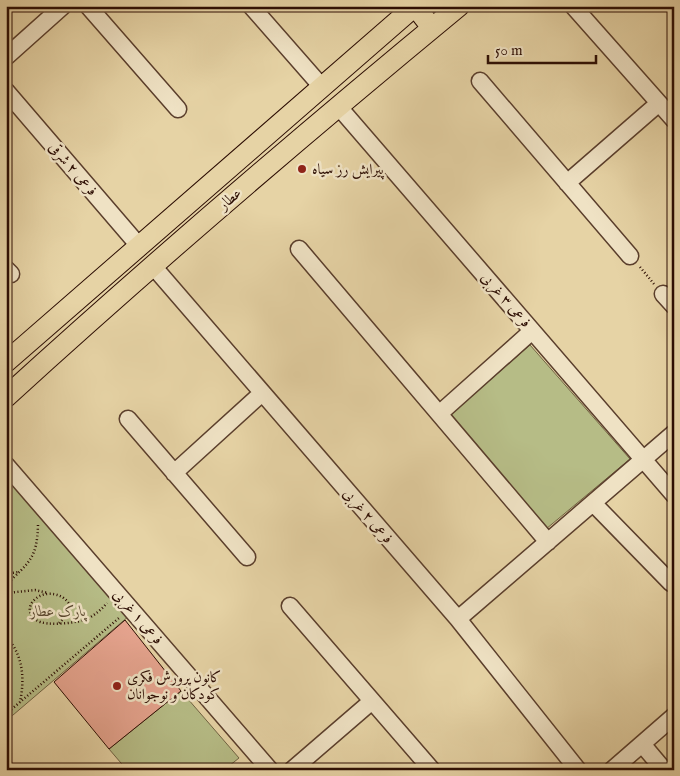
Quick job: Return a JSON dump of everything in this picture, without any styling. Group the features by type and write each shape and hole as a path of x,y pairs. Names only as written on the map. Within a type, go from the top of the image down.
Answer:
{"main road":[{"name":"عطار","path":"6,362 415,6"},
{"path":"415,6 432,28"},
{"name":"عطار","path":"6,397 85,325 338,106 459,6"}],"street":[{"path":"6,57 63,6"},
{"path":"88,6 178,109"},
{"path":"251,6 322,87"},
{"path":"573,6 674,120"},
{"path":"480,81 630,256"},
{"name":"فرعی ۲ شرقی","path":"6,92 140,246"},
{"path":"567,183 659,103"},
{"name":"فرعی ۳ غربی","path":"338,106 674,495"},
{"path":"299,249 548,542"},
{"name":"فرعی ۲ غربی","path":"153,266 458,619 578,770"},
{"path":"439,414 532,331"},
{"path":"174,473 262,393"},
{"path":"128,419 247,557"},
{"path":"458,619 674,434"},
{"name":"فرعی ۱ غربی","path":"6,465 270,770"},
{"path":"593,503 671,583"},
{"path":"290,606 432,770"},
{"path":"292,770 372,701"},
{"path":"616,769 674,716"},
{"path":"642,744 664,770"}],"path":[{"path":"630,256 669,300"},
{"path":"6,585 31,560 36,548 38,520"},
{"path":"6,574 13,574 21,570"},
{"path":"6,621 10,615 11,605 7,592 35,590 64,598 70,605 69,613 59,623"},
{"path":"49,594 33,599 31,604 30,612 39,621 59,623 87,619 95,615 106,604"},
{"path":"7,713 126,612"},
{"path":"6,636 19,655 22,666 23,688 20,702"}],"green space":[{"path":"530,345 630,459 546,529 449,416"},
{"name":"پارک عطار","path":"6,473 129,616 6,721"},
{"path":"181,691 239,758 224,770 127,770 109,749"}],"building":[{"name":"کانون پرورش فکری کودکان و نوجوانان","path":"125,620 181,691 109,749 54,682"}],"place":[{"name":"پیرایش رز سیاه","path":"302,169"},
{"name":"کانون پرورش فکری کودکان و نوجوانان","path":"117,686"}]}
